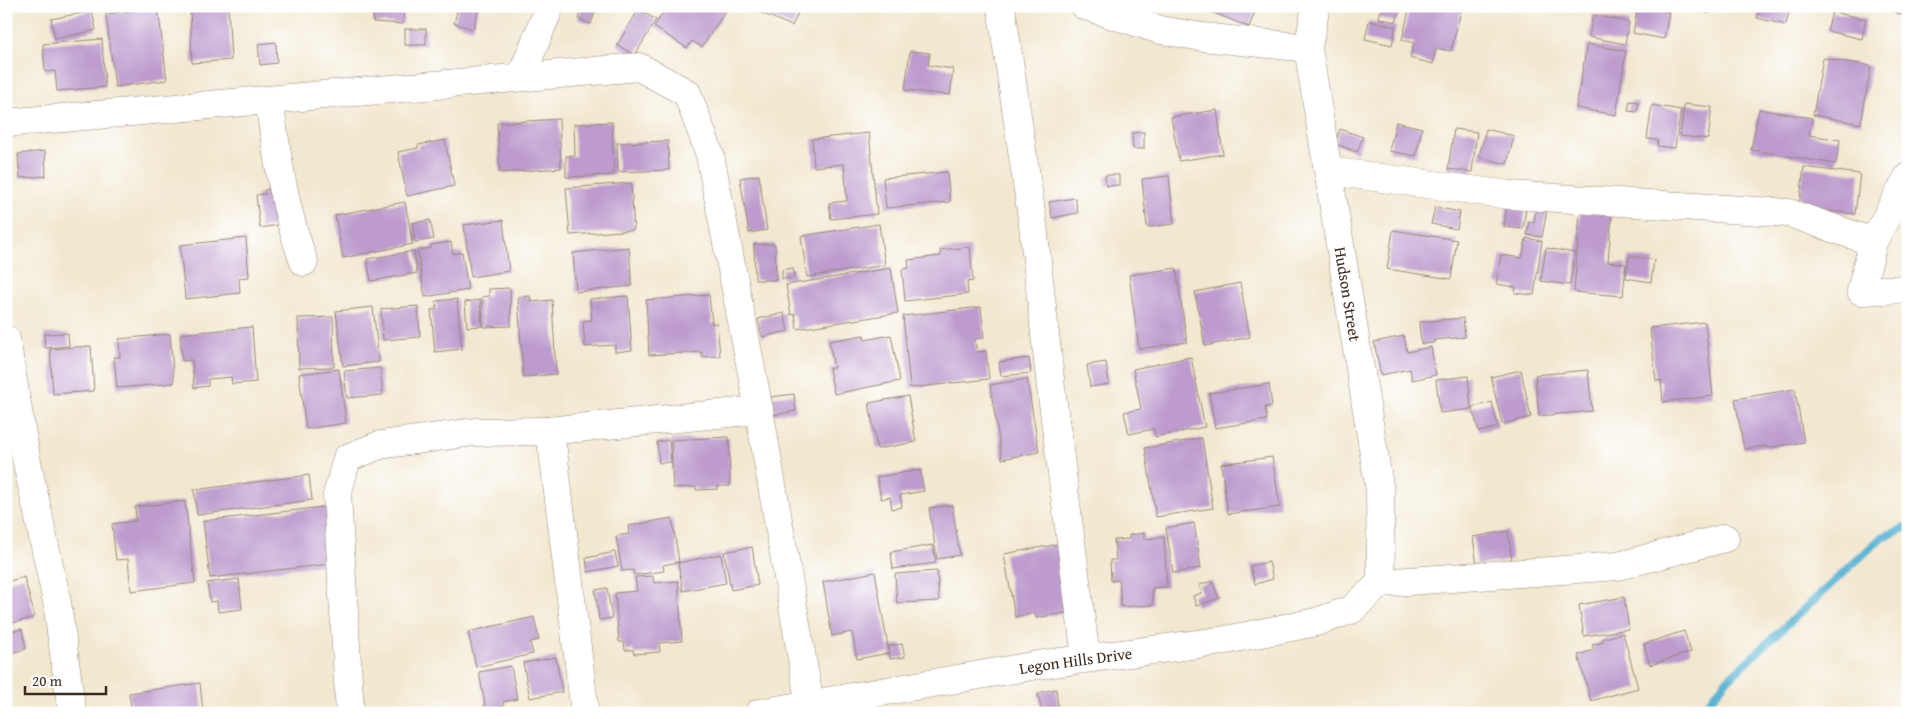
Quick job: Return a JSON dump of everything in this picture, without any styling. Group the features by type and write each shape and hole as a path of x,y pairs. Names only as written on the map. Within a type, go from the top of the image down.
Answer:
{"street":[{"path":"521,77 550,6"},
{"path":"1001,6 1034,225 1052,388 1086,658"},
{"path":"1085,6 1160,30 1202,37 1308,48"},
{"name":"Hudson Street","path":"1316,6 1308,48 1380,491 1381,583"},
{"path":"6,123 638,67 687,93 710,155 759,410 810,705"},
{"path":"269,100 280,174 292,232 304,262"},
{"path":"1329,171 1509,195 1789,213 1873,242"},
{"path":"1908,178 1873,242 1861,291 1908,289"},
{"path":"6,339 26,458 57,602 72,713"},
{"path":"350,713 337,495 347,458 380,445 465,434 547,431 759,410"},
{"path":"547,431 553,451 585,713"},
{"path":"1381,583 1618,566 1725,538"},
{"name":"Legon Hills Drive","path":"759,713 810,705 864,703 1086,658 1221,641 1316,622 1351,610 1381,583"}],"building":[{"path":"113,6 133,6 133,7 113,10"},
{"path":"190,6 228,6 231,60 192,63"},
{"path":"374,6 404,6 403,24 373,22"},
{"path":"455,6 479,6 473,29 454,23 458,8"},
{"path":"583,6 597,6 591,24 578,19"},
{"path":"667,6 722,6 727,9 702,47 692,41 687,48 654,27"},
{"path":"745,6 801,6 792,26"},
{"path":"1196,6 1257,6 1249,27"},
{"path":"1382,6 1401,6 1396,22 1379,18"},
{"path":"1410,6 1462,7 1451,51 1436,48 1433,64 1410,58 1414,43 1402,40"},
{"path":"1638,6 1669,12 1664,39 1633,33"},
{"path":"1669,6 1709,6 1708,13"},
{"path":"1760,6 1790,7 1786,25 1757,18"},
{"path":"1885,6 1906,6 1902,15 1885,8"},
{"path":"158,7 167,80 115,87 106,14"},
{"path":"639,9 656,20 635,55 617,45"},
{"path":"92,11 96,30 55,39 51,19"},
{"path":"1832,12 1866,19 1862,39 1827,31"},
{"path":"1593,15 1629,22 1625,44 1589,37"},
{"path":"1369,21 1396,27 1392,45 1365,39"},
{"path":"405,29 426,29 426,45 405,45"},
{"path":"102,39 105,87 57,91 55,71 45,72 43,44"},
{"path":"276,42 277,63 260,65 258,44"},
{"path":"1587,44 1626,51 1616,115 1576,108"},
{"path":"910,51 930,53 928,65 953,69 950,95 905,90"},
{"path":"1823,58 1871,66 1861,124 1813,115"},
{"path":"1630,101 1639,102 1637,112 1628,111"},
{"path":"1684,104 1712,107 1708,139 1680,136"},
{"path":"1652,105 1681,110 1675,148 1657,146 1658,140 1647,139"},
{"path":"1759,109 1812,118 1809,135 1840,140 1836,164 1751,150"},
{"path":"1217,110 1223,154 1179,161 1171,117"},
{"path":"559,119 561,168 500,173 497,123"},
{"path":"612,122 614,175 566,177 566,156 575,156 574,124"},
{"path":"1396,122 1422,128 1416,156 1389,151"},
{"path":"1340,129 1363,137 1357,152 1335,144"},
{"path":"1454,129 1477,132 1472,172 1448,169"},
{"path":"1486,129 1514,136 1507,164 1479,157"},
{"path":"1144,132 1144,149 1133,149 1132,133"},
{"path":"869,133 877,214 831,219 829,203 847,201 844,164 814,167 812,139"},
{"path":"445,140 454,186 407,196 398,152 418,148 418,145"},
{"path":"668,141 669,170 618,172 617,143"},
{"path":"45,151 46,176 20,178 18,154"},
{"path":"1804,167 1860,174 1855,214 1799,207"},
{"path":"947,172 950,202 886,208 883,178"},
{"path":"759,175 767,230 749,233 740,178"},
{"path":"1105,175 1119,175 1119,185 1106,186"},
{"path":"1169,176 1174,224 1147,227 1142,179"},
{"path":"631,183 634,230 570,235 566,188"},
{"path":"274,189 278,225 260,228 256,195 265,194 264,190"},
{"path":"1508,197 1527,200 1523,229 1504,227"},
{"path":"1075,198 1078,213 1052,218 1049,202"},
{"path":"405,202 413,244 343,258 335,215"},
{"path":"1537,203 1548,205 1542,237 1527,235 1529,222 1534,223"},
{"path":"1435,207 1460,212 1457,229 1431,224"},
{"path":"1580,211 1612,214 1608,262 1626,264 1623,296 1574,292"},
{"path":"430,220 434,239 415,242 412,223"},
{"path":"503,220 509,271 471,277 464,225"},
{"path":"879,224 885,265 807,277 801,236"},
{"path":"1393,230 1457,240 1451,279 1387,269"},
{"path":"246,238 249,277 239,278 240,293 185,299 180,245"},
{"path":"1526,238 1542,241 1534,295 1515,293 1516,287 1496,284 1501,255 1522,258"},
{"path":"451,242 453,254 462,252 468,290 425,297 417,250 431,248 431,245"},
{"path":"754,244 775,244 776,280 755,280"},
{"path":"629,247 632,286 576,292 573,253"},
{"path":"970,247 973,281 967,282 968,294 905,301 902,269 909,268 908,260 941,256 940,250"},
{"path":"1546,248 1575,253 1570,285 1541,281"},
{"path":"414,251 417,273 371,281 367,259"},
{"path":"1629,256 1654,260 1651,282 1626,278"},
{"path":"793,268 794,278 782,279 782,270"},
{"path":"891,268 898,313 797,329 795,314 791,315 786,285"},
{"path":"1176,268 1187,342 1139,349 1129,275"},
{"path":"1240,283 1250,337 1205,346 1195,292"},
{"path":"510,288 511,326 483,327 482,297 489,296 489,289"},
{"path":"709,295 712,324 717,323 720,356 702,357 702,352 649,355 646,300"},
{"path":"530,296 531,302 552,300 556,374 523,377 518,297"},
{"path":"628,296 632,350 615,352 615,345 585,347 583,321 592,320 590,299"},
{"path":"457,299 462,349 435,352 431,310 437,309 436,301"},
{"path":"480,300 482,326 467,327 465,302"},
{"path":"418,306 420,337 383,340 381,309"},
{"path":"373,307 379,362 343,366 336,311"},
{"path":"981,307 984,338 975,339 977,352 986,351 989,379 910,388 903,316"},
{"path":"784,313 788,331 762,337 758,319"},
{"path":"333,317 334,367 299,368 298,318"},
{"path":"1463,318 1465,337 1434,340 1434,343 1421,344 1419,322"},
{"path":"1705,322 1713,396 1663,402 1661,380 1656,381 1650,328"},
{"path":"252,327 256,382 232,384 231,377 208,379 208,386 194,388 192,360 182,361 180,334"},
{"path":"68,333 69,346 45,348 44,334"},
{"path":"170,334 174,383 117,388 114,357 120,357 119,339"},
{"path":"864,335 865,340 891,335 900,381 834,394 829,368 834,368 829,341"},
{"path":"1404,336 1407,352 1431,347 1436,375 1412,380 1410,369 1381,375 1374,342"},
{"path":"91,346 94,391 53,394 50,349"},
{"path":"1191,357 1205,427 1155,437 1154,429 1129,434 1124,412 1141,409 1133,369"},
{"path":"1029,358 1031,373 1001,376 999,362"},
{"path":"1106,362 1109,384 1090,387 1087,365"},
{"path":"380,368 383,395 347,398 344,371"},
{"path":"339,369 346,423 306,429 299,374"},
{"path":"1521,370 1531,417 1502,424 1491,377"},
{"path":"1588,370 1592,411 1539,416 1535,375"},
{"path":"1468,376 1471,409 1440,413 1436,380"},
{"path":"1027,379 1039,452 1002,459 990,385"},
{"path":"1269,384 1272,406 1265,407 1267,420 1215,428 1209,393"},
{"path":"1795,389 1804,442 1766,448 1766,446 1744,449 1735,399"},
{"path":"794,394 796,411 773,415 771,397"},
{"path":"908,396 916,442 877,449 869,403"},
{"path":"1492,402 1498,427 1479,432 1472,407"},
{"path":"729,437 730,486 718,486 718,489 696,490 696,487 673,488 671,440"},
{"path":"1202,438 1213,508 1156,517 1145,448"},
{"path":"669,440 671,462 659,463 657,442"},
{"path":"1272,457 1280,507 1228,514 1221,464"},
{"path":"920,470 924,491 900,495 902,507 892,509 890,497 881,499 877,477"},
{"path":"309,475 312,500 197,515 194,490"},
{"path":"185,501 195,583 131,591 128,559 116,560 112,524 136,521 135,507"},
{"path":"952,505 960,555 937,559 929,508"},
{"path":"332,506 338,563 210,578 203,521"},
{"path":"672,518 679,562 663,565 664,571 634,575 633,570 622,571 616,536 629,534 628,526"},
{"path":"1194,523 1201,568 1173,573 1166,528"},
{"path":"1508,531 1512,560 1477,565 1473,537"},
{"path":"1144,533 1144,539 1164,537 1167,587 1152,588 1153,605 1121,607 1119,580 1111,581 1110,560 1116,560 1114,540 1129,539 1129,535"},
{"path":"1059,544 1070,612 1036,618 1035,613 1015,617 1004,554"},
{"path":"933,545 936,563 893,569 891,552"},
{"path":"752,547 758,585 731,590 724,552"},
{"path":"615,552 618,566 588,572 586,558"},
{"path":"721,554 726,583 683,591 678,563"},
{"path":"1269,562 1273,579 1255,584 1250,566"},
{"path":"937,571 939,601 897,603 895,574"},
{"path":"875,572 889,653 857,659 852,632 832,636 823,582"},
{"path":"653,576 654,583 678,581 682,641 659,643 660,652 634,654 633,650 625,650 624,642 619,642 615,593 637,591 635,577"},
{"path":"24,577 35,617 6,625 6,582"},
{"path":"239,579 242,609 218,612 217,601 210,602 207,583"},
{"path":"1212,581 1219,598 1196,606 1193,596 1202,593 1199,585"},
{"path":"607,588 612,618 599,620 595,590"},
{"path":"1624,597 1629,629 1584,636 1579,605"},
{"path":"534,617 539,640 530,642 533,654 476,667 468,632"},
{"path":"22,629 26,649 6,654 6,633"},
{"path":"1684,631 1691,652 1650,665 1644,644"},
{"path":"1623,633 1638,688 1591,701 1578,655 1594,650 1592,645 1603,642 1602,639"},
{"path":"902,644 905,657 890,659 889,646"},
{"path":"556,657 562,692 530,698 523,663"},
{"path":"511,666 517,699 503,702 504,706 486,710 479,672"},
{"path":"200,683 203,713 132,713 129,693"},
{"path":"1056,689 1058,706 1041,709 1038,693"}],"waterway":[{"path":"1700,713 1725,682 1882,537 1908,527"}]}
